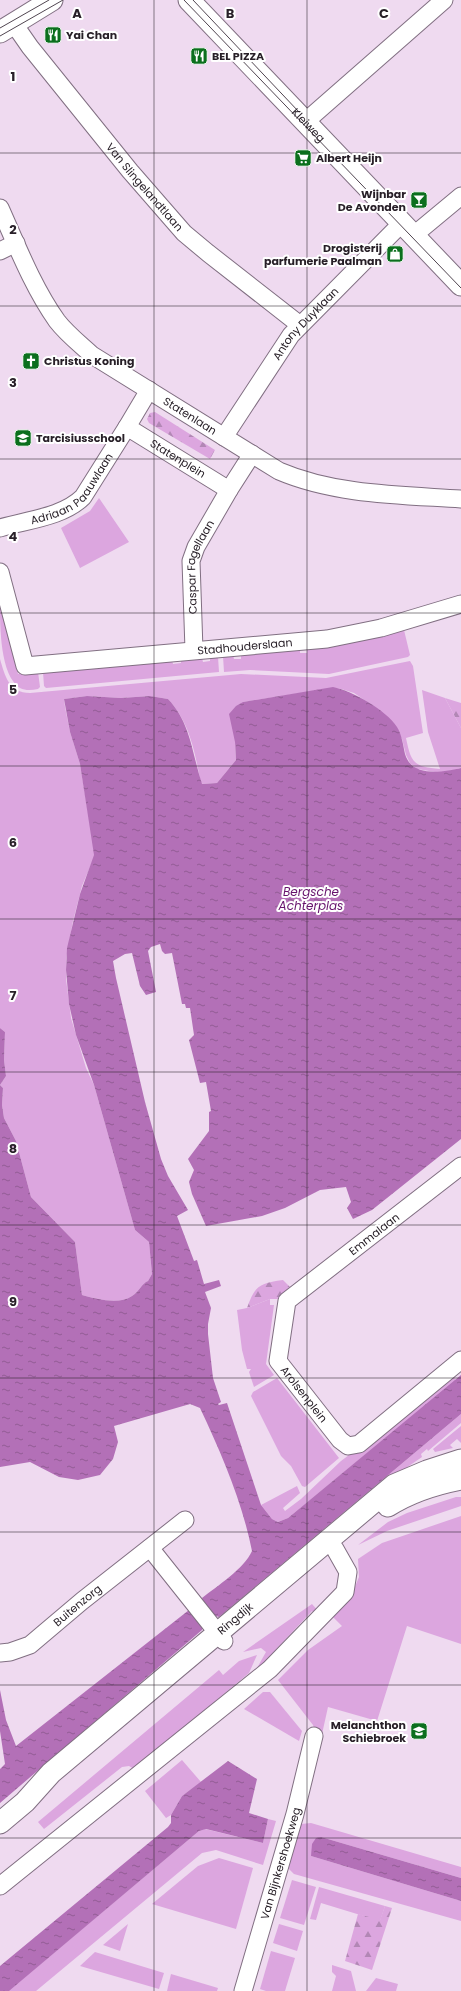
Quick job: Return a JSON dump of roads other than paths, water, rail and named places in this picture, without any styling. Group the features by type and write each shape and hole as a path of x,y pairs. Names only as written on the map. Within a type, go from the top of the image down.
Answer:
{"street":[{"path":"7,28 52,0"},
{"path":"33,13 69,0"},
{"name":"Kleiweg","path":"189,0 461,285"},
{"path":"305,122 444,0"},
{"name":"Van Slingelandtlaan","path":"7,28 30,47 170,218 208,253 300,325"},
{"name":"Antony Duyklaan","path":"224,437 291,335 300,325 408,229 461,196"},
{"name":"Statenlaan","path":"0,208 43,298 57,321 74,340 92,355 279,471 298,479 317,484 386,493 461,499"},
{"path":"0,251 16,243"},
{"path":"127,427 149,390"},
{"name":"Statenplein","path":"127,427 229,490"},
{"name":"Adriaan Paauwlaan","path":"0,528 63,511 74,506 83,497 127,427"},
{"path":"229,490 252,454"},
{"name":"Caspar Fagellaan","path":"194,650 191,561 196,547 229,490"},
{"name":"Stadhouderslaan","path":"0,572 25,666 327,639 381,628 461,604"},
{"name":"Emmalaan","path":"287,1301 461,1166"},
{"name":"Arolsenplein","path":"287,1301 278,1361 340,1440 348,1446 359,1444 461,1360"},
{"name":"Ringdijk","path":"336,1552 394,1485 427,1471 461,1460"},
{"name":"Ringdijk","path":"0,1823 25,1802 52,1773 219,1633 336,1552 382,1509 402,1497 435,1485 461,1480"},
{"name":"Buitenzorg","path":"0,1653 10,1652 30,1645 82,1601 185,1520"},
{"path":"150,1548 219,1633"},
{"path":"0,1886 270,1668 345,1592 348,1572 336,1552"},
{"name":"Van Bijnkershoekweg","path":"243,1991 295,1814 314,1736"}],"water":[{"name":"Bergsche Achterplas","path":"333,687 359,697 385,714 397,727 405,754 409,762 414,767 429,772 461,768 461,1139 372,1210 353,1219 347,1208 351,1202 346,1187 320,1190 285,1208 262,1216 206,1226 192,1194 189,1182 194,1170 188,1159 209,1131 209,1112 211,1111 206,1082 200,1083 189,1040 194,1035 190,1008 186,1008 185,1004 182,1004 172,953 165,954 162,951 160,944 151,947 148,951 156,992 146,995 140,986 132,953 125,954 113,961 145,1102 161,1159 168,1176 188,1210 177,1216 194,1261 197,1260 204,1284 219,1280 221,1286 205,1292 211,1308 208,1334 213,1378 221,1402 218,1404 227,1403 261,1505 272,1519 278,1522 288,1518 461,1375 461,1414 219,1617 212,1614 208,1610 204,1605 202,1598 237,1571 252,1551 237,1496 200,1408 190,1404 114,1426 118,1442 113,1459 100,1475 78,1480 59,1477 30,1462 0,1467 0,1085 3,1088 2,1105 4,1118 16,1141 31,1197 75,1242 82,1295 114,1301 127,1299 132,1296 148,1281 152,1274 149,1242 135,1230 94,1085 76,1035 69,1004 66,970 67,948 80,894 94,855 80,764 70,732 64,699 87,696 121,698 150,696 168,699 182,718 190,739 202,784 217,783 236,760 235,742 229,714 236,706 243,702"},
{"path":"0,1028 5,1032 4,1060 6,1076 0,1085"},
{"path":"189,1610 203,1620 202,1630 0,1803 0,1769 5,1764 0,1731 0,1690 6,1720 16,1746"},
{"path":"228,1761 257,1779 249,1813 268,1819 263,1843 206,1829 199,1831 9,1991 0,1991 0,1966 168,1827 171,1823 171,1815 182,1796"},
{"path":"321,1837 461,1878 461,1901 311,1856 312,1844 316,1838"}],"tram line":[{"path":"0,28 49,0"},
{"path":"0,36 63,0"},
{"path":"184,0 461,288"},
{"path":"193,0 299,112"}],"place":[{"name":"Yai Chan","path":"53,35"},
{"name":"BEL PIZZA","path":"199,56"},
{"name":"Albert Heijn","path":"303,158"},
{"name":"Wijnbar De Avonden","path":"419,200"},
{"name":"Drogisterij parfumerie Paalman","path":"395,254"},
{"name":"Christus Koning","path":"31,361"},
{"name":"Tarcisiusschool","path":"23,438"},
{"name":"Melanchthon Schiebroek","path":"419,1731"}]}
